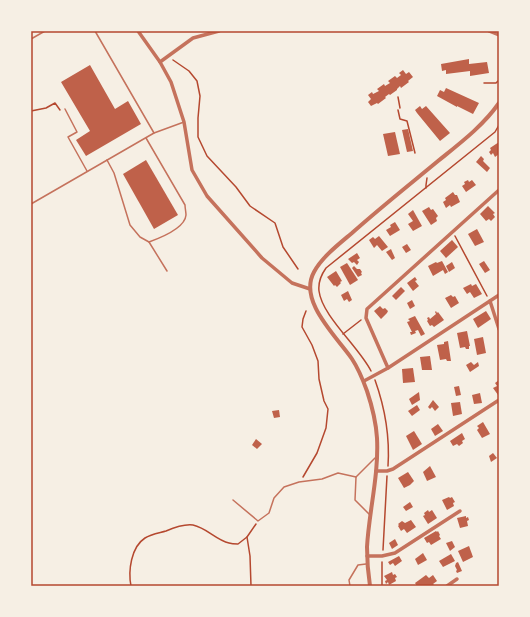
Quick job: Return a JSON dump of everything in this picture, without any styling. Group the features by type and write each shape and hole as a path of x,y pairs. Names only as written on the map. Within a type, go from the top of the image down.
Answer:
{"street":[{"path":"138,31 160,62 171,82 184,122 192,170 207,196 262,258 292,283 310,289"},
{"path":"160,62 193,38 219,31"},
{"path":"489,31 499,35"},
{"path":"370,586 367,556 377,457 375,420 364,381 352,359 316,309 310,289 313,273 325,258 375,212 467,137 499,103"},
{"path":"388,368 366,318 366,311 368,307 499,190"},
{"path":"364,381 388,368 499,295"},
{"path":"490,301 499,329"},
{"path":"376,471 387,471 393,469 499,400"},
{"path":"367,556 391,555 460,511"},
{"path":"447,586 456,579"}],"lane":[{"path":"31,39 45,31"},
{"path":"95,31 154,133"},
{"path":"65,109 77,132 68,137 87,171"},
{"path":"31,204 154,133 164,128 184,122"},
{"path":"146,138 180,196 185,206 186,216 181,225 161,238 149,242"},
{"path":"107,160 114,173 130,225 140,237 149,242 167,271"},
{"path":"370,516 355,500 356,477 377,457"},
{"path":"233,500 258,521 269,513 274,498 284,487 338,474 356,477"},
{"path":"350,586 349,580 358,565 368,563"}],"path":[{"path":"168,56 189,71 197,82 200,96 198,137 207,156 236,187 250,206 275,223 283,247 298,269"},
{"path":"484,83 496,83 499,80"},
{"path":"398,97 400,119 407,121 415,153"},
{"path":"31,111 46,108 55,103 61,110 65,109"},
{"path":"382,586 382,556 389,447 382,398 374,376 365,359 343,334 320,296 319,281 326,268 495,132 499,125"},
{"path":"426,188 427,176"},
{"path":"453,231 490,301"},
{"path":"300,482 320,447 326,428 328,409 324,401 319,379 318,360 302,327 306,311"},
{"path":"343,334 356,323 366,318"},
{"path":"131,586 130,571 133,554 146,537 171,529 193,525 228,543 238,544 247,537 258,521"},
{"path":"247,537 250,556 251,586"}],"building":[{"path":"469,59 469,64 487,62 489,73 470,76 470,71 446,74 446,70 442,71 441,64"},
{"path":"90,65 115,109 128,101 141,124 86,156 76,140 90,131 61,82"},
{"path":"403,70 406,74 409,72 413,77 408,81 409,82 401,88 400,86 378,104 377,103 371,106 368,102 371,99 368,95 372,92 373,94 379,91 377,89 384,84 385,86 390,83 388,81 395,76 397,78 401,75 399,73"},
{"path":"446,88 479,103 473,114 437,96 440,90 444,92"},
{"path":"420,106 422,109 426,106 450,133 440,141 415,110"},
{"path":"408,129 413,151 407,152 402,130"},
{"path":"395,132 400,154 388,156 383,134"},
{"path":"499,142 499,154 495,157 493,153 491,155 489,152 491,150 490,148"},
{"path":"481,156 484,159 483,161 490,168 487,172 476,162"},
{"path":"146,160 178,215 154,229 123,174"},
{"path":"468,180 469,182 472,180 476,185 466,192 462,186 465,184 464,182"},
{"path":"453,192 457,195 460,202 446,208 443,202 446,200 445,198"},
{"path":"488,206 495,213 493,214 495,217 491,221 489,219 486,221 480,214"},
{"path":"429,207 431,210 433,209 438,216 436,218 437,221 431,225 422,211"},
{"path":"413,210 422,226 413,231 408,224 413,221 408,214"},
{"path":"395,222 400,230 390,236 386,230"},
{"path":"477,229 484,242 475,246 468,234"},
{"path":"379,236 388,247 382,251 377,245 374,248 369,240 373,237 375,239"},
{"path":"452,240 458,247 446,258 440,251"},
{"path":"407,244 411,250 406,253 402,247"},
{"path":"391,249 395,258 392,260 386,252"},
{"path":"357,253 360,258 357,260 359,262 357,265 348,259"},
{"path":"442,261 448,272 445,274 443,270 433,276 428,266"},
{"path":"484,261 490,270 485,273 479,264"},
{"path":"452,262 455,268 449,272 446,266"},
{"path":"347,263 358,280 350,285 340,267"},
{"path":"354,266 357,269 360,269 362,275 358,277 352,268"},
{"path":"336,271 342,281 337,287 335,285 334,286 327,277"},
{"path":"415,277 417,280 415,281 419,286 413,291 407,283"},
{"path":"471,284 472,286 476,284 482,294 474,298 470,292 467,294 463,288"},
{"path":"401,287 405,291 396,300 392,296"},
{"path":"348,291 352,300 349,302 347,299 344,301 341,295"},
{"path":"451,295 453,297 455,296 459,303 451,308 445,298"},
{"path":"412,300 415,306 410,309 407,303"},
{"path":"380,306 388,311 381,319 374,311"},
{"path":"436,311 444,320 434,327 432,325 430,326 427,318 429,317 430,319 436,314"},
{"path":"486,311 491,319 478,328 473,319"},
{"path":"415,316 425,334 421,336 418,330 415,331 416,333 411,335 410,332 412,332 407,322 410,321 408,319"},
{"path":"467,331 470,346 469,349 466,349 465,347 460,348 457,333"},
{"path":"483,337 486,353 477,355 474,339"},
{"path":"448,341 451,361 447,361 446,359 440,360 437,345 444,344 444,342"},
{"path":"430,356 432,370 422,370 420,357"},
{"path":"471,362 474,365 478,362 479,366 470,372 466,365"},
{"path":"413,368 415,382 403,383 402,369"},
{"path":"499,380 498,395 493,388 497,386 495,383"},
{"path":"459,386 461,395 456,396 454,387"},
{"path":"419,392 420,400 412,405 409,399"},
{"path":"480,393 482,403 474,404 472,395"},
{"path":"433,400 439,407 435,411 432,407 430,409 428,407"},
{"path":"460,402 462,414 453,416 451,403"},
{"path":"417,405 420,410 412,416 408,411"},
{"path":"279,410 280,417 274,418 272,411"},
{"path":"483,422 490,434 482,438 477,430 479,428 477,426"},
{"path":"438,424 443,431 435,436 431,429"},
{"path":"414,431 422,444 413,450 406,436"},
{"path":"462,433 465,439 462,441 463,443 459,446 457,444 453,446 450,441"},
{"path":"256,439 262,444 257,449 252,445"},
{"path":"493,453 497,458 491,462 489,456"},
{"path":"430,466 436,477 427,481 423,472"},
{"path":"408,472 414,481 404,488 398,478"},
{"path":"452,497 455,502 453,503 454,506 447,510 442,500"},
{"path":"410,502 413,507 406,511 403,507"},
{"path":"428,510 429,512 432,510 437,518 428,524 423,516"},
{"path":"466,516 469,520 467,521 468,526 460,528 457,518"},
{"path":"411,520 416,527 407,533 404,529 401,531 398,524 402,521 405,523"},
{"path":"438,531 441,539 431,545 429,542 427,543 424,538"},
{"path":"395,539 398,545 392,549 389,543"},
{"path":"452,541 455,547 450,551 446,543"},
{"path":"469,546 473,557 463,562 458,551"},
{"path":"423,553 427,560 418,565 415,559"},
{"path":"451,554 455,561 443,567 439,561"},
{"path":"399,556 402,561 395,566 393,563 390,565 388,562"},
{"path":"458,562 462,571 457,573 455,566"},
{"path":"392,572 393,575 395,574 397,577 395,578 396,581 389,585 388,582 386,584 385,581 387,580 384,576"},
{"path":"426,575 429,578 433,575 437,581 433,584 434,585 417,586 415,583"}]}
